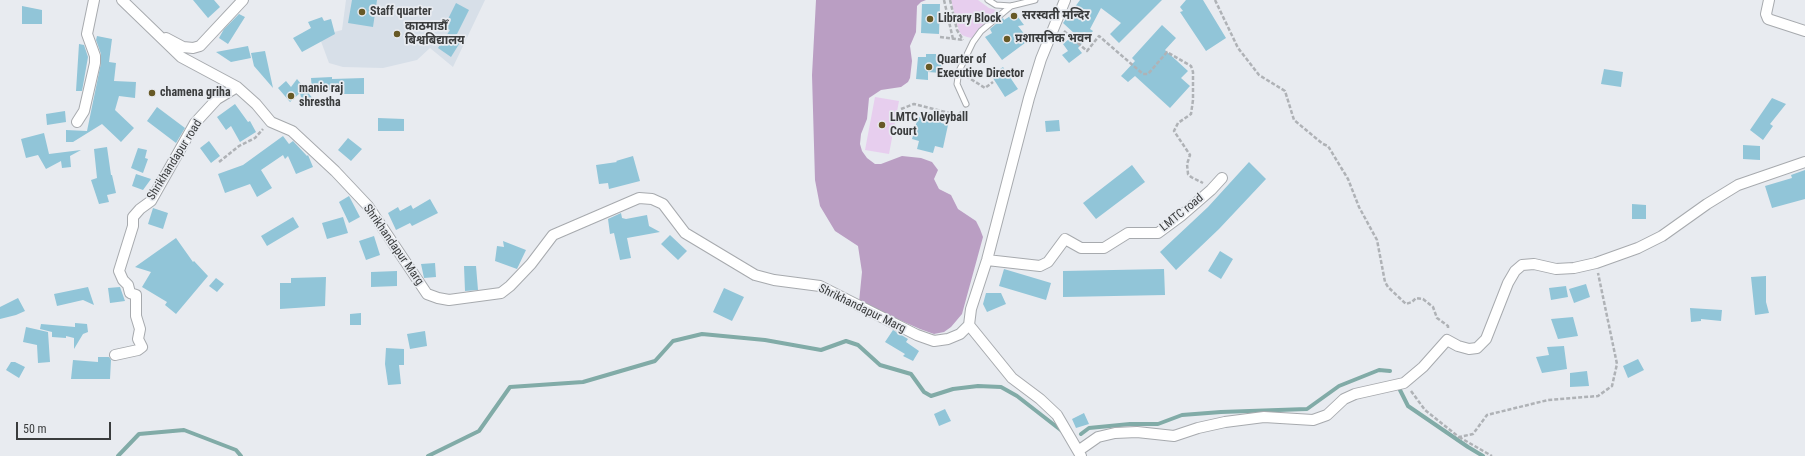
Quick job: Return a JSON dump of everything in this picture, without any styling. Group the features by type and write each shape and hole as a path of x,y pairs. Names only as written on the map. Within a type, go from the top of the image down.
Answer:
{"street":[{"path":"77,122 84,111 95,62 95,56 87,34 94,0"},
{"name":"Shrikhandapur Marg","path":"122,0 181,57 236,87 256,104 270,122 292,131 335,171 368,206 427,294 450,300 501,293 510,286 531,264 553,235 639,198 652,199 663,204 685,233 755,275 774,280 820,286 918,335 934,341 948,339 960,334 969,325"},
{"path":"153,31 183,47 193,48 200,46 243,0"},
{"path":"1065,0 1055,23 1029,98 987,260 971,309 969,325 1012,378 1048,406 1057,415 1078,451 1098,438 1115,433 1136,432 1174,436 1212,425 1264,417 1313,420 1327,415 1344,399 1355,394 1404,383 1423,367 1447,340 1458,346 1469,349 1477,348 1486,339 1508,284 1516,271 1522,265 1534,264 1556,269 1574,268 1596,263 1638,248 1662,236 1707,204 1738,185 1805,162"},
{"path":"1769,0 1766,14 1768,19 1805,31"},
{"name":"Shrikhandapur road","path":"115,355 138,350 142,347 138,338 140,329 136,316 136,295 130,293 128,285 123,280 119,271 133,226 133,217 140,209 151,201 195,123 217,99 236,87"},
{"name":"LMTC road","path":"987,260 1040,266 1048,262 1065,239 1081,248 1104,248 1128,233 1158,233 1181,216 1222,178"}],"lane":[{"path":"988,0 996,5 1011,6 1035,0"},
{"path":"966,104 957,84 959,71 973,42 982,31 1011,6"}],"path":[{"path":"944,0 952,39"},
{"path":"950,0 958,30 963,40"},
{"path":"1215,0 1238,48 1258,75 1285,91 1294,120 1323,144 1328,146 1348,179 1360,207 1378,240 1385,282 1388,287 1406,304 1412,302 1416,298 1423,299 1433,307 1437,318 1448,326 1447,340"},
{"path":"1055,23 1087,50 1099,36 1143,74 1148,74 1167,52 1191,66 1193,72 1193,100 1191,114 1178,123 1174,131 1190,155 1187,164 1188,174 1199,182 1214,186"},
{"path":"940,37 973,42"},
{"path":"959,71 985,88 993,82"},
{"path":"901,109 914,104 957,115 964,110 966,104"},
{"path":"219,162 239,146 255,138 270,122"},
{"path":"1459,437 1473,434 1487,415 1548,400 1598,396 1612,386 1617,364 1596,263"},
{"path":"1404,383 1425,410 1459,437 1492,456"}],"shaded area":[{"name":"काठमाडौँ बिश्वबिद्यालय","path":"346,0 485,0 453,67 430,48 417,60 383,68 343,67 329,63 319,36 342,30"},
{"path":"816,0 926,0 917,6 916,32 910,46 912,61 910,78 908,82 901,87 881,90 869,98 867,119 861,134 860,144 862,151 867,158 875,164 881,164 902,156 921,158 932,162 938,170 934,179 939,189 951,195 958,209 976,221 980,229 983,237 962,314 951,327 944,332 934,334 859,302 862,272 858,246 835,231 820,206 815,180 812,75"},
{"path":"951,0 978,0 989,8 996,10 972,38 967,37 962,35 959,31"},
{"name":"LMTC Volleyball Court","path":"875,97 899,101 889,154 865,150"}],"building":[{"path":"193,0 214,0 220,7 208,18"},
{"name":"Staff quarter","path":"352,0 377,0 373,27 348,23"},
{"path":"1080,0 1162,0 1119,43 1110,34 1121,23 1101,8 1090,29 1093,31 1078,48 1082,53 1069,63 1062,55 1068,51 1063,44 1075,34 1063,23"},
{"path":"1186,0 1203,0 1226,38 1206,51 1180,12 1183,11 1180,7"},
{"path":"456,3 469,10 455,38 461,41 451,57 438,48 450,30 444,27"},
{"name":"Library Block","path":"922,4 940,4 939,34 921,33"},
{"path":"22,6 42,10 42,24 22,24"},
{"name":"प्रशासनिक भवन","path":"1015,13 1024,25 1018,26 1029,40 1002,60 985,37 992,33 990,29 1003,18 1004,20"},
{"path":"239,14 245,17 228,44 219,38 224,29"},
{"path":"322,17 324,21 331,19 335,34 302,52 293,38 311,28 308,22"},
{"path":"1162,25 1176,38 1165,50 1188,71 1181,78 1190,86 1170,108 1135,76 1128,82 1121,76 1135,61 1132,58"},
{"path":"97,36 112,39 109,62 116,63 114,81 136,82 135,98 119,96 115,110 134,128 121,142 102,124 73,142 66,142 66,130 87,131 101,63 101,54 96,40"},
{"path":"79,44 84,45 88,57 82,91 76,91"},
{"path":"248,46 251,58 231,62 216,52"},
{"path":"265,51 273,88 254,66 251,53"},
{"name":"Quarter of Executive Director","path":"926,54 936,54 936,62 942,63 941,73 928,72 928,80 916,79 918,57 926,57"},
{"path":"1003,67 1018,89 1005,97 991,75"},
{"path":"1604,69 1623,72 1621,87 1601,84"},
{"path":"332,77 332,79 364,78 364,94 342,94 342,89 312,91 311,78"},
{"name":"manic raj shrestha","path":"297,79 314,100 303,106 300,93 290,102 278,88 286,81 291,87"},
{"path":"1772,98 1786,104 1770,124 1773,126 1763,140 1750,130"},
{"path":"235,104 248,122 250,121 256,132 240,142 231,126 226,130 217,117"},
{"path":"157,107 185,128 176,143 147,121"},
{"path":"65,111 66,122 47,125 46,114"},
{"path":"928,112 943,116 941,123 948,125 943,148 935,146 933,153 917,149 919,141 912,139 918,117 927,119"},
{"path":"378,118 404,119 404,131 378,131"},
{"path":"1059,120 1060,131 1046,132 1045,121"},
{"path":"44,133 49,154 81,150 70,156 71,167 62,168 61,161 46,169 38,155 26,158 21,139"},
{"path":"283,136 289,144 293,141 307,156 308,155 313,167 296,174 288,156 285,159 283,155 261,170 272,188 257,197 250,184 225,193 218,174 243,165"},
{"path":"348,138 362,149 351,161 338,150"},
{"path":"209,141 220,156 211,163 200,148"},
{"path":"1743,145 1760,146 1760,160 1743,159"},
{"path":"107,147 111,175 116,193 107,195 109,202 99,204 91,180 97,178 94,149"},
{"path":"138,148 147,150 145,158 148,159 143,173 131,168"},
{"path":"633,156 640,181 609,189 608,183 599,184 596,165 617,162 616,161"},
{"path":"1249,162 1266,179 1219,229 1176,270 1160,252 1208,207"},
{"path":"1132,165 1145,182 1096,219 1083,203"},
{"path":"1805,170 1805,199 1772,208 1765,186 1792,178 1791,175"},
{"path":"136,174 151,179 143,190 132,186"},
{"path":"349,196 360,217 349,223 339,202"},
{"path":"430,199 438,213 412,226 410,223 396,230 388,213 398,207 400,211 411,205 413,209"},
{"path":"1632,204 1646,205 1646,219 1632,219"},
{"path":"153,208 168,213 163,229 148,224"},
{"path":"621,213 622,218 626,219 647,215 649,226 660,232 627,238 631,258 620,260 614,233 610,234 608,219"},
{"path":"293,217 299,227 267,246 261,236"},
{"path":"343,217 348,233 327,239 322,223"},
{"path":"670,235 687,251 678,260 661,244"},
{"path":"374,236 380,255 366,260 359,241"},
{"path":"176,238 193,262 194,261 208,276 176,314 165,305 167,302 142,287 151,272 135,267"},
{"path":"503,241 526,250 517,269 495,261 497,246 504,247"},
{"path":"1220,251 1233,259 1221,279 1208,271"},
{"path":"435,263 436,277 424,278 421,264"},
{"path":"464,266 476,266 478,290 465,291"},
{"path":"1004,269 1051,283 1046,300 999,286"},
{"path":"1164,269 1165,295 1063,297 1063,271"},
{"path":"397,271 397,286 371,287 371,272"},
{"path":"1766,276 1766,302 1769,313 1755,315 1751,277"},
{"path":"326,277 325,306 280,309 280,283 291,283 291,278"},
{"path":"216,278 224,284 217,292 209,286"},
{"path":"1586,284 1590,297 1574,303 1569,289"},
{"path":"1566,286 1568,297 1551,300 1549,288"},
{"path":"88,287 94,305 83,300 57,306 54,294"},
{"path":"120,287 125,301 110,303 108,288"},
{"path":"724,288 744,297 732,321 713,312"},
{"path":"986,293 1001,293 1006,304 987,312 983,304"},
{"path":"18,298 25,311 0,319 0,307"},
{"path":"1690,308 1722,310 1721,321 1701,319 1701,321 1691,322"},
{"path":"361,313 361,325 350,325 350,314"},
{"path":"1573,317 1578,336 1558,339 1551,319"},
{"path":"75,323 87,324 88,332 83,334 74,349 74,338 66,336 66,338 52,337 52,332 40,329 41,324 75,327"},
{"path":"26,327 48,332 50,362 38,363 37,345 23,342"},
{"path":"893,330 908,339 906,342 919,351 913,361 903,356 905,354 885,342"},
{"path":"425,331 427,346 410,349 407,334"},
{"path":"1564,346 1567,369 1542,373 1536,357 1549,355 1547,347"},
{"path":"386,348 404,349 404,365 399,365 401,384 388,385 385,364"},
{"path":"98,357 109,357 111,360 110,379 71,379 73,360 98,362"},
{"path":"1638,359 1644,370 1628,378 1623,366"},
{"path":"11,362 15,362 25,367 19,378 6,370"},
{"path":"1587,371 1589,386 1570,387 1570,373"},
{"path":"945,409 951,421 939,426 934,414"},
{"path":"1084,413 1089,424 1076,428 1072,419"}],"waterway":[{"path":"428,456 479,431 510,387 583,382 655,361 673,341 702,334 765,340 821,350 846,341 858,345 880,365 911,374 924,392 931,396 953,389 978,386 1001,387 1017,396 1062,431"},
{"path":"1081,434 1089,428 1130,424 1158,424 1182,415 1307,409 1339,386 1379,370 1390,371"},
{"path":"1400,390 1408,406 1483,456"},
{"path":"118,456 139,434 184,430 236,450 241,456"}],"place":[{"name":"Staff quarter","path":"362,12"},
{"name":"सरस्वती मन्दिर","path":"1014,16"},
{"name":"Library Block","path":"930,19"},
{"name":"काठमाडौँ बिश्वबिद्यालय","path":"397,34"},
{"name":"प्रशासनिक भवन","path":"1007,39"},
{"name":"Quarter of Executive Director","path":"929,67"},
{"name":"chamena griha","path":"152,93"},
{"name":"manic raj shrestha","path":"291,96"},
{"name":"LMTC Volleyball Court","path":"882,125"}]}
